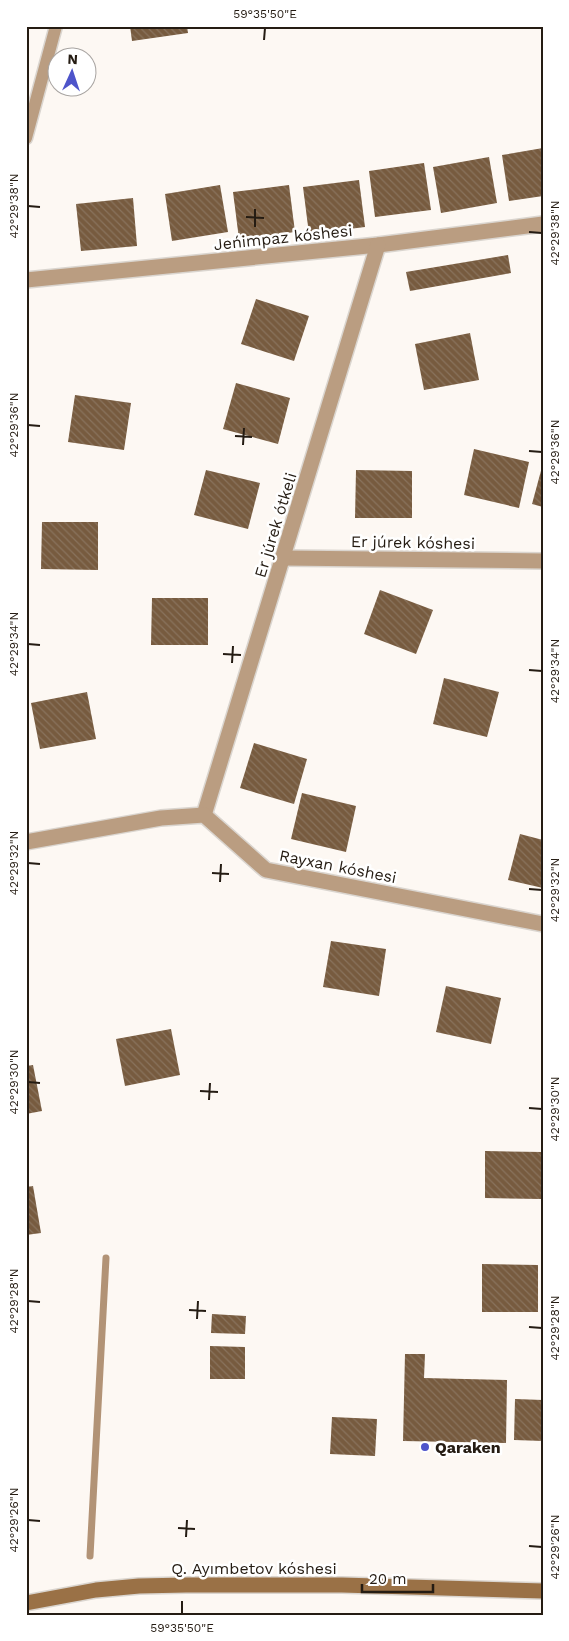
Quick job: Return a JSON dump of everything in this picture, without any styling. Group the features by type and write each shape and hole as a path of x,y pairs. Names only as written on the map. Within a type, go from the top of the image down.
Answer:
{"street":[{"name":"Jeńimpaz kóshesi","path":"26,280 378,245 543,224"},
{"name":"Er júrek ótkeli","path":"204,815 378,245"},
{"name":"Er júrek kóshesi","path":"283,558 543,561"},
{"path":"26,842 161,818 204,815"},
{"name":"Rayxan kóshesi","path":"204,815 266,870 543,924"},
{"name":"Q. Ayımbetov kóshesi","path":"26,1603 96,1590 167,1585 307,1584 543,1591"}],"lane":[{"path":"26,138 56,26"}],"building":[{"path":"130,26 187,26 188,33 132,41"},
{"path":"543,148 543,196 509,201 502,155"},
{"path":"489,157 497,203 441,213 433,167"},
{"path":"424,163 431,210 375,217 369,171"},
{"path":"359,180 365,227 309,234 303,187"},
{"path":"220,185 228,232 172,241 165,194"},
{"path":"289,185 295,232 239,239 233,192"},
{"path":"133,198 137,246 81,251 76,204"},
{"path":"508,255 511,273 410,291 406,272"},
{"path":"256,299 309,316 294,361 241,344"},
{"path":"470,333 479,380 424,390 415,344"},
{"path":"236,383 290,398 278,444 223,429"},
{"path":"75,395 131,403 124,450 68,442"},
{"path":"474,449 529,462 519,508 464,495"},
{"path":"543,467 543,507 532,504"},
{"path":"206,470 260,483 248,529 194,515"},
{"path":"356,470 412,471 412,518 355,518"},
{"path":"42,522 98,522 98,570 41,569"},
{"path":"380,590 433,610 416,654 364,634"},
{"path":"152,598 208,598 208,645 151,645"},
{"path":"444,678 499,692 487,737 433,724"},
{"path":"87,692 96,739 40,749 31,703"},
{"path":"254,743 307,759 294,804 240,788"},
{"path":"302,793 356,806 346,852 291,839"},
{"path":"520,834 543,840 543,888 508,880"},
{"path":"331,941 386,949 379,996 323,987"},
{"path":"446,986 501,998 491,1044 436,1032"},
{"path":"171,1029 180,1075 125,1086 116,1039"},
{"path":"33,1065 42,1111 26,1114 26,1066"},
{"path":"485,1151 542,1152 541,1199 485,1198"},
{"path":"33,1186 41,1233 26,1235 26,1187"},
{"path":"482,1264 538,1265 538,1312 482,1312"},
{"path":"212,1314 246,1316 245,1334 211,1333"},
{"path":"210,1346 245,1347 245,1379 210,1379"},
{"path":"405,1354 425,1354 424,1378 507,1380 506,1443 403,1441"},
{"path":"515,1399 543,1400 543,1441 514,1440"},
{"path":"332,1417 377,1419 375,1456 330,1454"}],"waterway":[{"path":"90,1556 106,1258"}],"place":[{"name":"Qaraken","path":"425,1447"}]}
